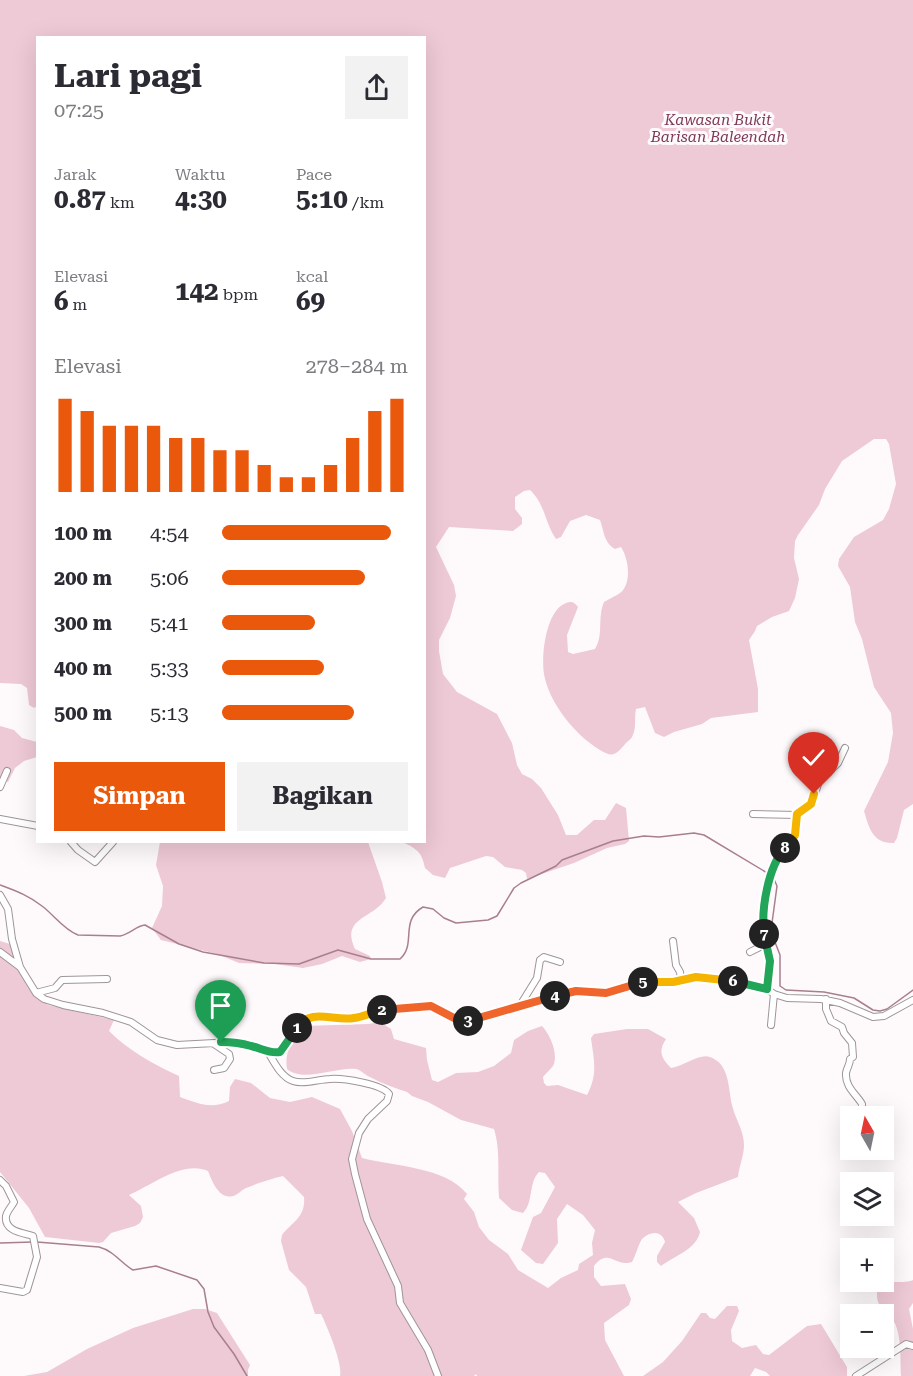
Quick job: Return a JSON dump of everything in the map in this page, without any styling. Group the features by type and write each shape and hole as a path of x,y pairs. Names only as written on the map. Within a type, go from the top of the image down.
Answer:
{"street":[{"path":"753,814 797,815 812,803 819,781 838,763 845,748"},
{"path":"0,788 7,771"},
{"path":"767,989 770,961 764,916 769,881 782,851 795,835 797,815"},
{"path":"0,819 36,826"},
{"path":"72,843 95,862 112,843"},
{"path":"0,895 8,909 12,939 20,967 36,993 53,1003 103,1013 131,1022 157,1040 177,1045 233,1042 275,1053 283,1051 305,1018 351,1019 386,1010 431,1006 467,1022 576,991 606,993 638,983 681,981 696,977 717,978 767,989 787,998 826,999 852,1007 873,1017 884,1016 913,1000"},
{"path":"673,941 681,981"},
{"path":"750,952 766,944"},
{"path":"0,952 20,967"},
{"path":"518,1007 537,978 540,960 544,957 560,962"},
{"path":"36,993 55,988 62,980 107,979"},
{"path":"771,1025 774,994"},
{"path":"826,999 831,1021 842,1027 852,1043 853,1057 850,1059 846,1075 851,1092 862,1106"},
{"path":"214,1044 229,1054 230,1059 224,1068 214,1070"},
{"path":"268,1052 287,1078 295,1082 342,1079 380,1087 389,1094 387,1101 368,1119 359,1133 352,1159 367,1219 398,1286 400,1304 428,1350 438,1376"},
{"path":"0,1180 6,1186 14,1202 6,1215 8,1225 20,1234 33,1236 36,1245 36,1265 27,1290 23,1292 0,1288"},
{"path":"856,1376 906,1344 913,1346"}],"green space":[{"name":"Kawasan Bukit Barisan Baleendah","path":"0,0 913,0 913,804 904,810 894,843 881,841 873,834 864,811 888,762 893,733 891,713 874,687 862,639 855,622 850,587 838,566 839,559 854,537 883,520 889,509 896,484 889,444 886,439 874,439 842,461 825,489 819,505 795,541 794,558 799,579 795,598 789,611 757,626 749,640 758,689 758,712 711,718 702,724 664,737 655,733 645,707 636,709 632,738 615,754 605,753 591,744 564,717 547,685 543,656 546,634 554,614 559,607 570,602 578,607 567,635 568,652 573,654 595,649 598,644 604,602 617,595 626,586 628,572 626,558 621,547 615,549 611,546 600,520 586,515 570,521 561,537 556,539 539,501 530,490 515,497 515,509 522,518 522,524 513,531 449,527 436,547 454,585 456,596 450,618 439,640 443,674 457,692 497,714 512,743 517,765 522,774 532,779 541,788 558,815 566,835 577,835 594,820 605,820 616,803 626,808 629,841 527,879 526,873 522,870 505,867 493,857 486,856 450,868 445,878 433,875 425,868 418,851 404,843 426,843 426,36 36,36 36,707 29,705 27,688 21,684 0,683"},
{"path":"0,726 14,730 22,738 36,742 36,757 24,761 15,768 8,782 0,779"},
{"path":"160,843 368,843 386,898 381,905 355,924 352,938 355,949 370,956 371,959 360,962 342,956 303,968 275,964 239,963 217,954 161,940 152,928 162,906 163,886 156,865"},
{"path":"0,941 10,944 28,987 48,1005 114,1020 109,1031 125,1045 179,1076 180,1097 204,1105 222,1104 229,1101 230,1087 235,1079 251,1083 270,1098 290,1102 312,1097 340,1109 352,1131 362,1158 433,1173 458,1185 467,1194 464,1199 489,1240 508,1254 518,1270 548,1288 561,1278 578,1270 579,1264 593,1255 592,1243 595,1230 583,1215 567,1204 557,1219 558,1243 543,1264 536,1263 521,1250 533,1217 541,1213 555,1187 545,1173 539,1172 536,1176 529,1204 523,1213 512,1210 499,1198 498,1155 494,1129 461,1120 356,1069 311,1075 294,1073 287,1069 288,1051 303,1026 380,1022 391,1029 394,1039 426,1048 432,1080 438,1082 456,1073 478,1072 494,1066 511,1053 514,1040 542,1026 551,1039 555,1056 553,1066 543,1077 544,1083 547,1086 558,1085 587,1095 594,1074 591,1038 594,1034 627,1029 648,1029 666,1039 662,1047 662,1054 671,1068 706,1056 717,1060 725,1071 732,1105 744,1140 738,1177 678,1202 694,1218 700,1232 694,1244 684,1252 661,1266 657,1262 657,1256 665,1242 661,1235 652,1233 642,1239 632,1262 626,1263 604,1258 594,1266 594,1277 601,1286 625,1284 631,1299 629,1305 604,1323 605,1340 624,1376 477,1376 476,1374 474,1376 340,1376 337,1354 321,1314 315,1314 306,1287 289,1270 281,1241 282,1235 301,1214 304,1197 283,1176 255,1184 235,1195 228,1196 217,1189 208,1171 198,1168 178,1171 129,1195 141,1206 143,1217 140,1223 111,1233 103,1242 45,1237 29,1208 0,1172"},
{"path":"913,1280 913,1303 909,1309 913,1329 913,1376 901,1376 900,1347 894,1322 894,1304 879,1304 877,1298 877,1292 894,1292 894,1282"},
{"path":"727,1306 737,1306 739,1311 731,1330 732,1341 742,1348 756,1345 763,1354 769,1355 807,1326 821,1324 847,1367 847,1376 770,1376 755,1368 750,1376 643,1376 663,1362 682,1341 701,1313 706,1313 710,1318 715,1319"},
{"path":"193,1309 205,1309 217,1313 250,1365 248,1376 24,1376 47,1372 87,1349 133,1328"}],"waterway":[{"path":"0,885 32,899 78,935 120,936 145,925 179,944 203,952 264,963 299,964 338,950 371,959 400,959 407,947 412,919 423,907 433,909 444,918 456,923 488,920 497,916 514,888 521,883 556,866 562,860 613,841 644,836 659,837 694,833 704,835 769,874"},
{"path":"773,877 777,886 772,923 773,937 780,955 780,986 786,990 824,992 854,998 873,1010 880,1011 887,1009 913,990"},
{"path":"0,1243 33,1242"},
{"path":"37,1242 99,1247 109,1251 133,1270 156,1266 197,1280 204,1289 208,1312 214,1327 247,1376"}],"route":[{"path":"221,1042 233,1042 275,1053 283,1051 305,1018 351,1019 373,1012 431,1006 467,1022 537,1000 576,991 606,993 638,983 679,982 696,977 717,978 767,989 770,961 763,930 768,884 782,851 795,835 797,814 812,803 814,794"}]}
